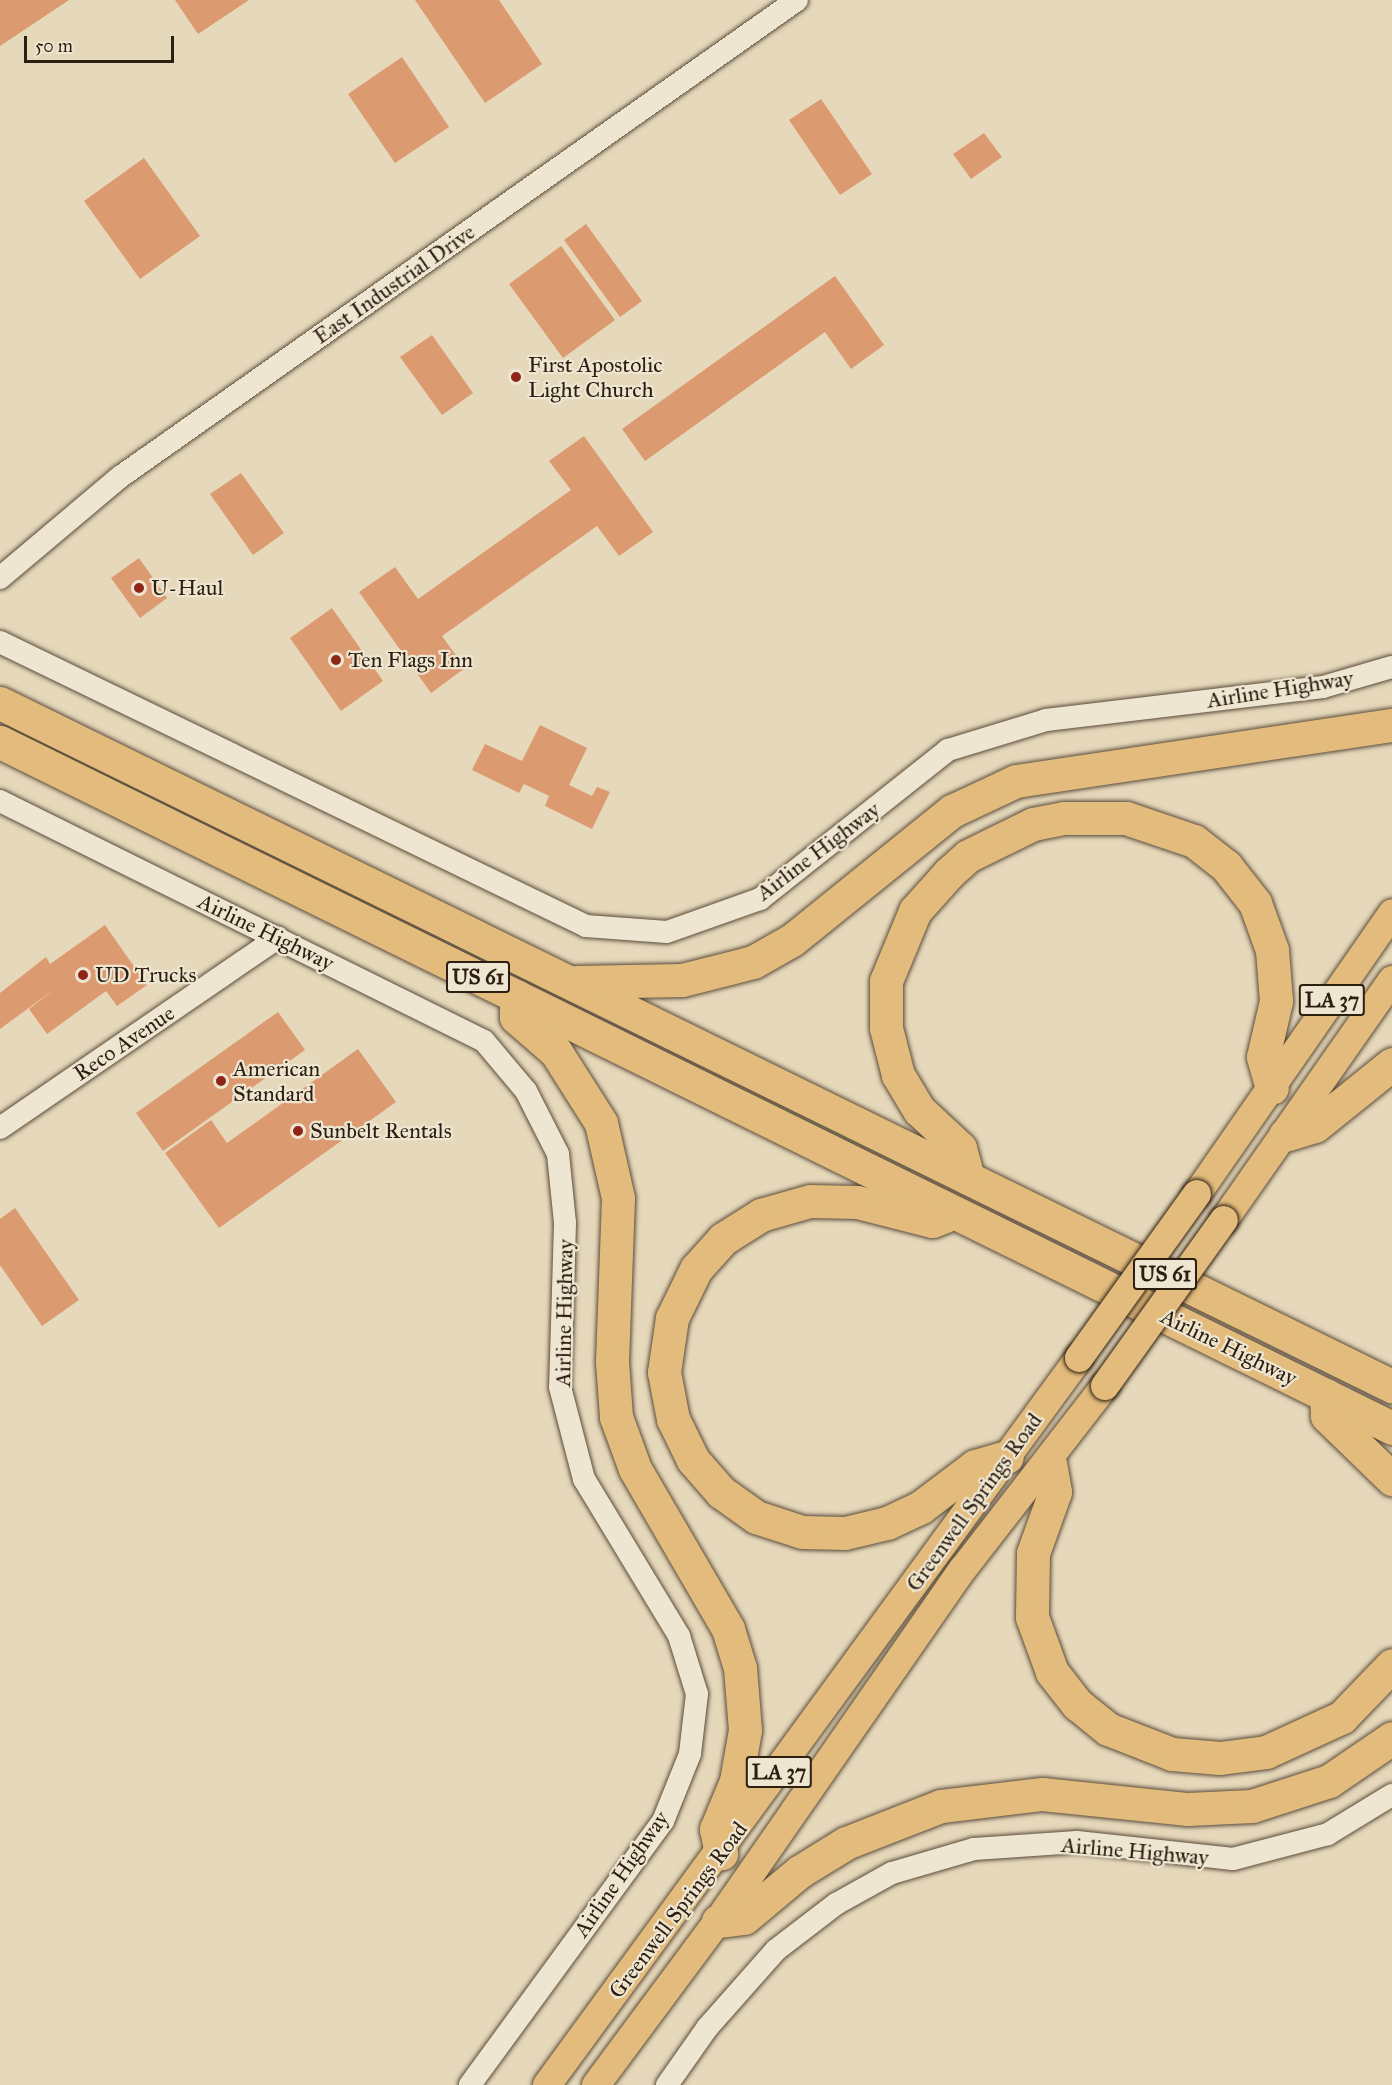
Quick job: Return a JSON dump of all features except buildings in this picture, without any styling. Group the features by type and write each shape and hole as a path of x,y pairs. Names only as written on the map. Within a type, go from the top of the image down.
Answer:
{"highway":[{"name":"Airline Highway","path":"0,703 576,982 968,1178 1376,1367 1392,1386"},
{"path":"576,982 682,980 753,962 792,940 952,811 1016,781 1392,725"},
{"name":"Airline Highway","path":"0,742 1392,1428"},
{"path":"968,1178 960,1148 920,1110 898,1075 886,1028 886,981 915,911 949,873 976,851 1033,824 1094,816 1135,820 1194,841 1226,866 1255,903 1272,950 1276,1001 1263,1057 1272,1088"},
{"path":"516,996 516,1017 575,1075 607,1140 618,1198 612,1362 616,1417 635,1469 728,1629 740,1668 745,1730 736,1781 716,1829 721,1853"},
{"path":"1285,1135 1315,1126 1392,1064"},
{"path":"956,1212 932,1221 856,1202 810,1201 740,1226 708,1254 681,1293 666,1346 667,1395 681,1438 705,1477 756,1516 802,1532 845,1533 887,1523 921,1507 975,1466 1007,1457"},
{"path":"1326,1395 1327,1416 1392,1479"},
{"path":"1050,1463 1055,1492 1033,1553 1032,1617 1052,1672 1077,1704 1108,1729 1172,1754 1220,1758 1266,1752 1342,1717 1392,1665"},
{"path":"718,1920 744,1918 799,1872 846,1843 941,1806 1042,1794 1188,1809 1252,1806 1329,1781 1392,1738"}],"main road":[{"name":"Greenwell Springs Road","path":"547,2085 721,1853 1197,1194 1392,913"},
{"name":"Greenwell Springs Road","path":"596,2085 718,1920 963,1569 1050,1463 1285,1135 1392,980"}],"street":[{"name":"East Industrial Drive","path":"0,578 120,477 797,0"},
{"name":"Airline Highway","path":"0,642 586,926 667,932 760,899 948,750 1047,720 1323,687 1392,667"},
{"name":"Airline Highway","path":"0,801 484,1041 526,1091 558,1154 565,1224 560,1387 584,1479 678,1636 697,1694 690,1754 663,1821 470,2085"},
{"name":"Reco Avenue","path":"0,1128 278,938"},
{"name":"Airline Highway","path":"667,2085 707,2028 776,1950 836,1904 892,1873 974,1849 1077,1842 1233,1859 1328,1834 1392,1795"}],"place":[{"name":"First Apostolic Light Church","path":"516,377"},
{"name":"U-Haul","path":"139,588"},
{"name":"Ten Flags Inn","path":"336,660"},
{"name":"UD Trucks","path":"83,975"},
{"name":"American Standard","path":"221,1081"},
{"name":"Sunbelt Rentals","path":"298,1131"}]}
